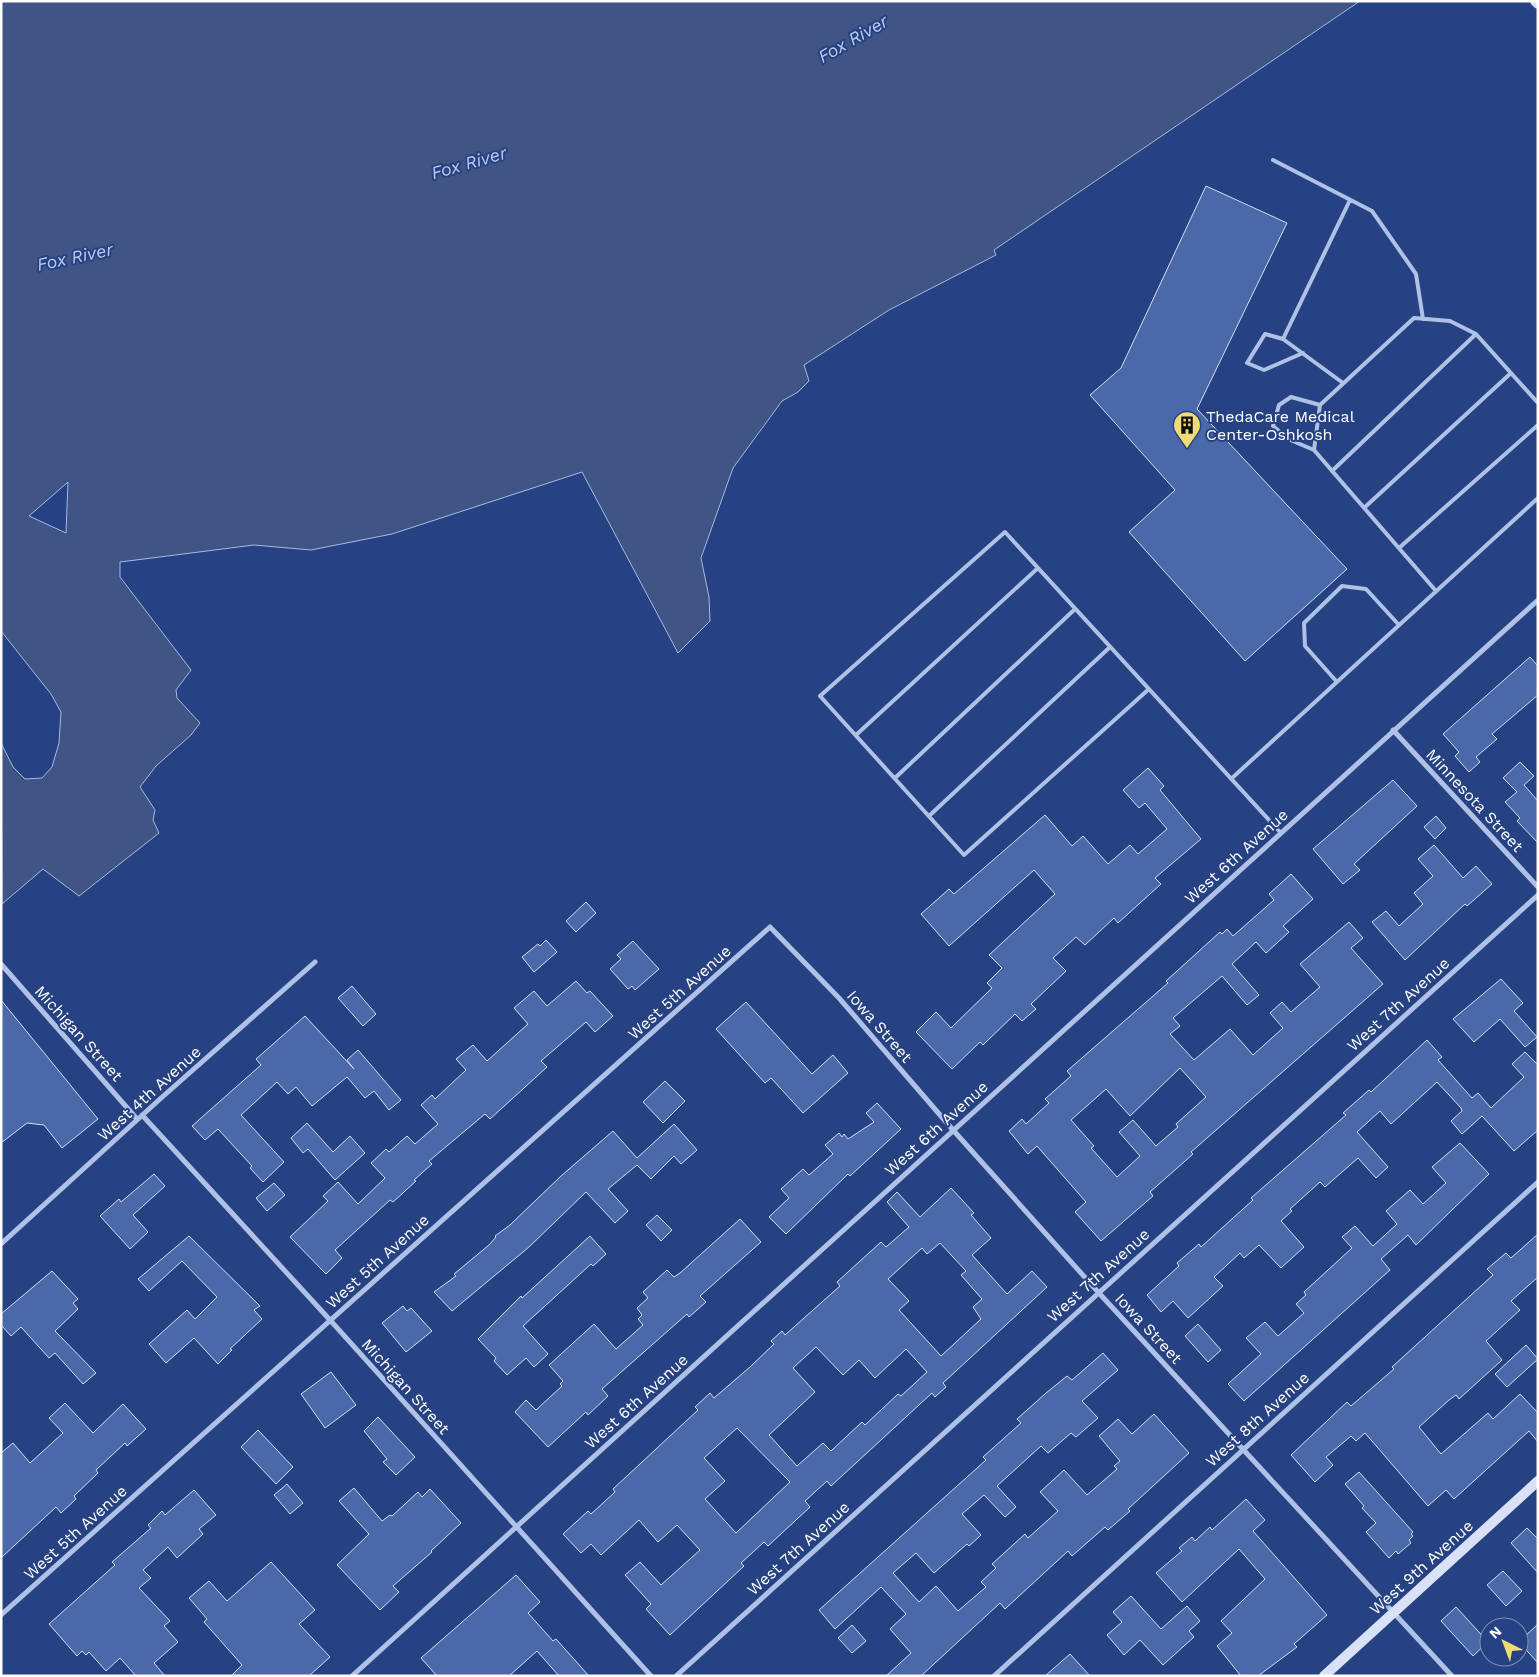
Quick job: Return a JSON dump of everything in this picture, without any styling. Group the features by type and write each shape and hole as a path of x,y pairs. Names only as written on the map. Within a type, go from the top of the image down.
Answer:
{"main road":[{"path":"1535,1 1538,4"},
{"name":"West 9th Avenue","path":"1324,1676 1538,1481"}],"street":[{"name":"West 6th Avenue","path":"352,1676 1280,832 1538,600"},
{"name":"Minnesota Street","path":"1393,730 1538,887"},
{"name":"West 7th Avenue","path":"676,1676 1098,1292 1538,896"},
{"name":"Iowa Street","path":"770,927 839,998 953,1130 1098,1292 1452,1676"},
{"name":"West 5th Avenue","path":"1,1615 770,927"},
{"name":"West 4th Avenue","path":"1,1244 140,1117 315,962"},
{"name":"Michigan Street","path":"1,964 140,1117 330,1320 515,1528 651,1676"},
{"name":"West 8th Avenue","path":"994,1676 1538,1182"}],"lane":[{"path":"1273,160 1372,211 1416,274 1423,319"},
{"path":"1283,339 1350,200"},
{"path":"1314,450 1320,404 1414,318 1450,321 1476,334 1538,403"},
{"path":"1303,353 1264,370 1247,363 1265,334 1283,339 1303,353 1343,383"},
{"path":"1332,471 1476,334"},
{"path":"1364,508 1511,373"},
{"path":"1320,404 1291,397 1279,405 1273,426 1288,439 1314,450 1436,591"},
{"path":"1399,548 1538,424"},
{"path":"1231,779 1538,498"},
{"path":"1149,689 964,855 820,696 1004,532 1038,568 1075,609 1149,689 1280,832"},
{"path":"856,735 1038,568"},
{"path":"1337,682 1305,646 1304,623 1342,586 1366,589 1399,624"},
{"path":"895,778 1075,609"},
{"path":"929,816 1110,647"}],"water":[{"name":"Fox River","path":"1,1 1360,1 994,250 996,255 889,310 804,365 809,381 798,392 782,401 733,468 701,558 709,597 710,621 678,653 582,472 392,534 311,550 254,545 120,562 120,577 191,670 176,690 177,698 200,723 191,735 156,766 140,787 155,810 153,820 159,833 79,896 43,869 2,904 1,743 13,767 25,779 42,778 52,767 59,743 61,712 51,694 1,631","holes":["68,482 66,533 29,516"]}],"building":[{"name":"ThedaCare Medical Center-Oshkosh","path":"1206,186 1287,223 1197,409 1347,569 1245,661 1129,532 1175,490 1090,395 1121,368"},
{"path":"1530,657 1538,666 1538,695 1492,734 1497,739 1476,757 1480,762 1469,772 1455,756 1459,752 1443,734"},
{"path":"1520,762 1534,776 1524,785 1538,801 1538,843 1517,821 1520,818 1505,802 1517,792 1503,778"},
{"path":"1148,768 1164,786 1160,790 1201,839 1155,878 1161,884 1118,923 1114,918 1085,945 1076,937 1053,958 1066,971 1031,1004 1036,1009 1022,1021 1015,1014 983,1045 980,1042 952,1069 916,1032 936,1012 951,1028 992,988 987,983 1002,968 989,955 1055,894 1034,870 949,946 921,914 949,889 954,894 1045,815 1072,846 1083,836 1108,864 1130,845 1138,854 1167,829 1145,803 1139,808 1123,790"},
{"path":"1393,780 1417,806 1354,864 1360,870 1343,884 1313,849"},
{"path":"1436,816 1446,828 1435,839 1424,827"},
{"path":"1434,845 1463,878 1476,866 1492,884 1467,906 1465,904 1405,960 1372,922 1386,911 1399,926 1423,904 1414,893 1433,876 1418,859"},
{"path":"1291,874 1313,899 1283,926 1289,932 1266,953 1256,942 1232,964 1259,995 1247,1005 1222,976 1173,1018 1180,1026 1170,1034 1194,1060 1230,1029 1253,1055 1283,1028 1270,1013 1282,1002 1291,1012 1320,987 1300,964 1349,922 1363,938 1351,948 1383,984 1191,1152 1193,1154 1150,1192 1153,1196 1101,1241 1075,1212 1086,1202 1037,1146 1028,1154 1009,1131 1022,1119 1026,1124 1049,1103 1045,1099 1071,1076 1067,1071 1168,983 1166,981 1220,932 1222,934 1227,929 1233,936 1274,900 1269,894","holes":["1180,1068 1206,1097 1176,1124 1178,1127 1156,1146 1133,1120 1119,1132 1140,1156 1117,1177 1091,1148 1094,1146 1071,1120 1106,1089 1130,1116"]},
{"path":"586,902 596,913 576,932 566,921"},
{"path":"546,940 557,952 534,972 522,957"},
{"path":"633,941 659,969 635,990 632,986 628,989 610,969 621,959 617,955"},
{"path":"1501,979 1523,1003 1514,1011 1537,1037 1525,1047 1500,1019 1474,1042 1453,1019"},
{"path":"576,981 587,993 590,991 613,1016 595,1032 586,1022 541,1061 547,1067 490,1119 485,1114 429,1161 432,1164 414,1180 416,1181 393,1202 390,1200 335,1250 342,1258 326,1274 290,1237 328,1201 323,1196 338,1182 358,1204 385,1178 371,1163 386,1149 389,1152 407,1136 415,1144 438,1124 421,1105 432,1095 435,1099 466,1070 456,1059 473,1045 487,1061 528,1024 514,1008 534,991 547,1006"},
{"path":"352,986 376,1014 363,1026 338,998"},
{"path":"1,1000 98,1119 62,1148 44,1125 27,1123 1,1143"},
{"path":"746,1002 812,1074 833,1055 848,1073 803,1113 771,1078 765,1083 716,1029"},
{"path":"305,1016 354,1069 347,1060 358,1050 401,1100 389,1110 374,1091 365,1098 347,1077 312,1106 296,1087 288,1094 277,1082 241,1115 284,1162 263,1182 250,1168 252,1166 218,1129 205,1140 192,1126 261,1065 256,1059"},
{"path":"1427,1040 1442,1057 1438,1060 1472,1098 1478,1093 1491,1108 1524,1077 1512,1064 1525,1052 1538,1065 1538,1130 1514,1151 1482,1116 1462,1134 1451,1121 1462,1111 1461,1108 1437,1082 1391,1124 1380,1111 1357,1132 1388,1167 1376,1178 1358,1158 1325,1187 1320,1182 1290,1209 1292,1211 1281,1221 1304,1247 1281,1268 1259,1245 1244,1258 1240,1253 1214,1277 1223,1286 1188,1318 1173,1301 1161,1312 1147,1295 1179,1266 1177,1263 1199,1244 1201,1247 1253,1200 1251,1198 1346,1115 1343,1113 1369,1090 1371,1092"},
{"path":"665,1081 685,1101 663,1123 643,1102"},
{"path":"877,1103 901,1129 850,1176 848,1174 786,1234 769,1217 789,1198 781,1189 803,1169 809,1175 833,1154 825,1145 839,1133 842,1137 844,1134 848,1139 874,1122 866,1113"},
{"path":"307,1123 333,1152 350,1136 365,1153 335,1180 308,1149 303,1153 291,1138"},
{"path":"674,1124 697,1150 681,1164 674,1156 651,1179 637,1165 608,1189 628,1211 615,1223 586,1192 529,1247 452,1311 434,1292 456,1276 454,1274 489,1245 495,1236 510,1225 561,1176 613,1131 637,1158"},
{"path":"1460,1143 1489,1174 1416,1245 1408,1235 1381,1259 1390,1270 1244,1401 1228,1384 1261,1354 1246,1338 1265,1322 1278,1336 1304,1313 1296,1304 1306,1295 1304,1292 1352,1248 1342,1237 1355,1226 1373,1246 1397,1224 1386,1211 1410,1190 1423,1204 1446,1183 1432,1167"},
{"path":"154,1174 165,1186 133,1215 148,1232 130,1249 100,1216 119,1199 121,1202"},
{"path":"274,1183 285,1195 267,1211 256,1198"},
{"path":"951,1188 974,1213 971,1215 991,1238 972,1255 1007,1294 1032,1271 1047,1287 943,1383 946,1387 935,1397 932,1393 831,1486 827,1481 805,1501 810,1507 768,1546 764,1542 741,1563 744,1566 670,1635 646,1609 651,1604 625,1575 640,1562 661,1585 700,1550 677,1525 658,1542 639,1520 601,1555 591,1544 581,1553 563,1534 588,1511 591,1514 615,1492 613,1489 698,1410 695,1407 710,1393 714,1398 750,1367 774,1344 771,1341 782,1331 785,1335 840,1286 837,1282 881,1242 886,1247 909,1227 887,1202 897,1192 920,1217","holes":["940,1243 966,1271 961,1275 982,1299 973,1307 981,1319 941,1356 899,1310 909,1301 888,1279 922,1248 927,1254","816,1347 843,1375 859,1360 875,1378 906,1349 927,1372 901,1396 898,1394 865,1425 862,1422 831,1451 823,1443 797,1466 769,1435 815,1392 793,1368","737,1428 790,1482 736,1533 705,1499 725,1481 704,1458"]},
{"path":"657,1215 672,1230 661,1241 646,1225"},
{"path":"740,1219 761,1242 700,1296 706,1302 689,1317 687,1314 602,1389 608,1396 588,1415 586,1412 548,1447 515,1412 526,1400 536,1410 562,1386 560,1384 563,1381 549,1365 594,1324 616,1349 643,1325 638,1319 642,1315 637,1308 648,1298 643,1292 667,1270 674,1277 680,1273"},
{"path":"1538,1234 1538,1277 1511,1301 1520,1310 1486,1341 1502,1360 1459,1399 1456,1395 1419,1427 1441,1454 1488,1413 1493,1419 1520,1394 1538,1413 1538,1442 1529,1431 1454,1499 1446,1490 1428,1506 1365,1433 1356,1441 1351,1436 1326,1457 1333,1465 1315,1482 1291,1455 1347,1402 1351,1406 1394,1369 1392,1367 1493,1275 1487,1269 1506,1253 1511,1258"},
{"path":"189,1236 260,1306 254,1310 262,1319 230,1349 232,1350 218,1364 194,1338 166,1363 149,1344 187,1310 195,1319 217,1297 182,1261 149,1291 138,1279"},
{"path":"590,1236 606,1254 593,1266 591,1264 523,1326 548,1354 534,1367 526,1358 507,1375 494,1361 496,1358 478,1339 521,1296 522,1298"},
{"path":"52,1271 78,1299 73,1303 78,1309 55,1331 96,1373 83,1384 55,1353 49,1358 21,1327 11,1336 1,1325 1,1314"},
{"path":"403,1306 407,1311 411,1308 432,1331 406,1352 382,1323"},
{"path":"1198,1324 1221,1350 1208,1362 1185,1336"},
{"path":"1526,1345 1538,1359 1507,1387 1495,1374"},
{"path":"1103,1353 1118,1370 1082,1401 1098,1418 1076,1437 1071,1433 1048,1453 1041,1446 997,1486 1016,1507 1005,1517 984,1495 962,1514 981,1535 969,1546 967,1544 934,1573 916,1553 893,1573 919,1602 936,1586 958,1611 986,1587 981,1582 996,1568 992,1564 1025,1534 1028,1538 1058,1511 1040,1492 1064,1470 1087,1495 1117,1469 1114,1466 1120,1461 1099,1436 1118,1419 1132,1434 1154,1414 1189,1453 1108,1530 1105,1527 1072,1556 1068,1551 1005,1609 1000,1603 921,1676 886,1676 911,1653 890,1629 906,1614 881,1587 835,1629 819,1610 986,1460 983,1457 1021,1423 1017,1419 1067,1376 1072,1380"},
{"path":"331,1372 356,1405 325,1428 301,1394"},
{"path":"65,1403 93,1433 123,1404 146,1429 127,1446 125,1443 96,1470 98,1473 74,1496 76,1499 61,1513 56,1507 1,1558 1,1453 13,1443 30,1463 63,1433 49,1418"},
{"path":"378,1417 415,1457 396,1475 383,1462 387,1459 364,1431"},
{"path":"258,1430 293,1467 276,1484 241,1447"},
{"path":"1359,1472 1413,1532 1411,1534 1413,1536 1409,1540 1411,1543 1398,1554 1396,1551 1389,1558 1366,1532 1376,1523 1362,1508 1364,1506 1345,1484"},
{"path":"287,1484 303,1503 290,1514 274,1495"},
{"path":"354,1488 382,1521 390,1515 392,1516 418,1492 422,1497 430,1489 461,1523 432,1552 393,1586 399,1592 380,1610 337,1565 369,1534 339,1501"},
{"path":"194,1490 216,1515 199,1529 203,1534 177,1558 168,1547 143,1570 151,1578 139,1588 170,1621 164,1626 178,1642 154,1663 165,1676 136,1676 120,1658 106,1671 89,1652 86,1655 82,1651 77,1656 49,1624 115,1565 112,1562 151,1528 148,1525 162,1511 165,1515"},
{"path":"1246,1499 1265,1520 1253,1531 1327,1615 1294,1644 1297,1647 1258,1676 1241,1676 1217,1646 1232,1633 1221,1621 1265,1579 1239,1549 1182,1602 1156,1573 1182,1551 1179,1548 1192,1537 1195,1541 1210,1527 1212,1530"},
{"path":"1527,1528 1538,1539 1538,1573 1511,1543"},
{"path":"271,1562 315,1610 299,1624 330,1657 309,1676 231,1676 242,1665 204,1622 207,1619 189,1598 209,1581 227,1601"},
{"path":"1503,1571 1522,1591 1506,1606 1487,1585"},
{"path":"516,1575 540,1602 528,1613 553,1641 556,1639 589,1676 559,1676 537,1651 509,1676 437,1676 421,1658"},
{"path":"1131,1596 1161,1629 1187,1606 1200,1621 1189,1631 1194,1637 1163,1665 1140,1640 1124,1655 1107,1635 1122,1622 1113,1612"},
{"path":"1456,1607 1479,1632 1479,1650 1473,1656 1441,1621"},
{"path":"1538,1624 1538,1663 1529,1653 1529,1633"},
{"path":"852,1625 866,1641 852,1653 838,1638"},
{"path":"1070,1654 1090,1676 1045,1676"}],"place":[{"name":"ThedaCare Medical Center-Oshkosh","path":"1187,449"}]}
